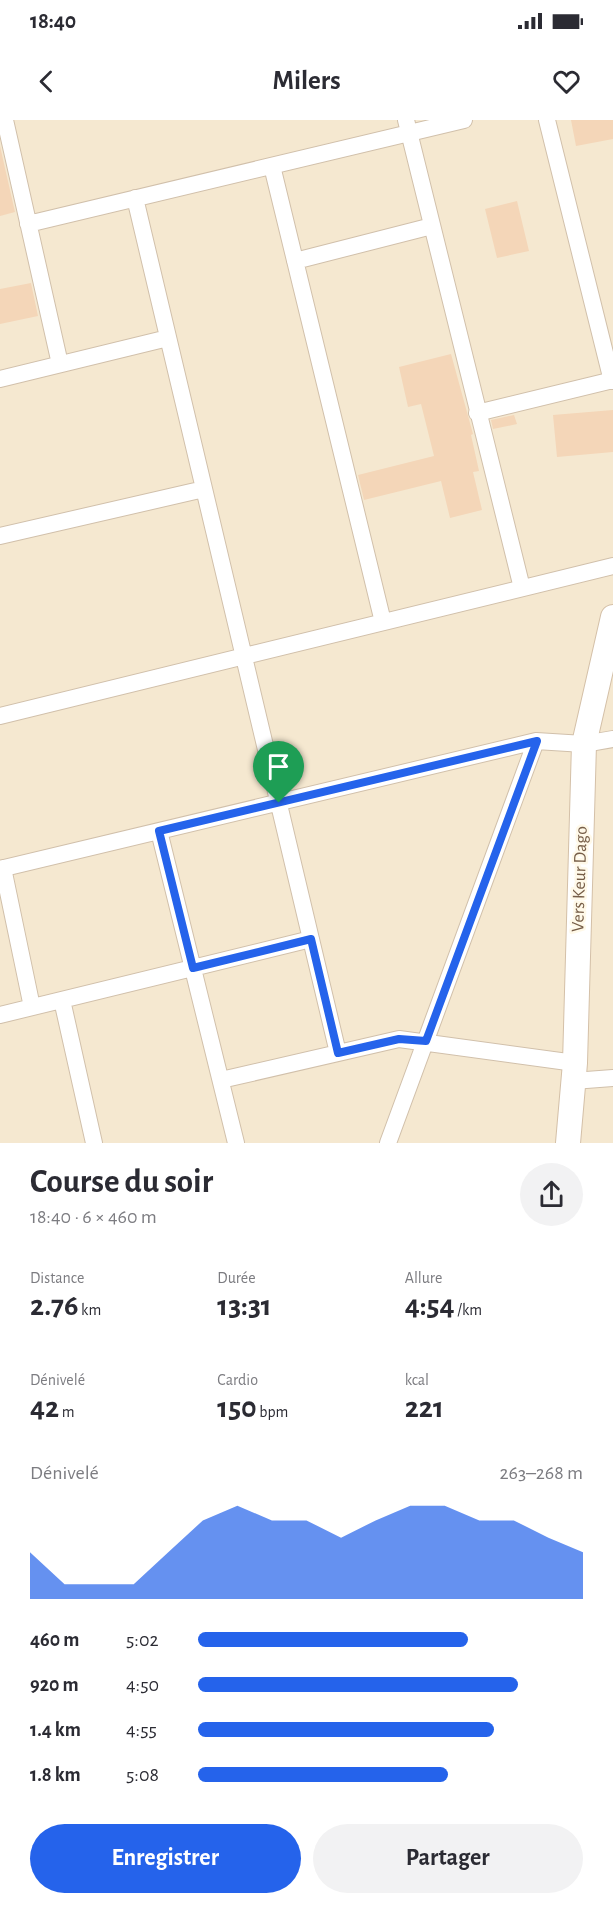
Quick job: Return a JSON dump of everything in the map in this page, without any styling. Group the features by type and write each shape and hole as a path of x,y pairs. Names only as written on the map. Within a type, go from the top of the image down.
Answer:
{"street":[{"path":"5,120 60,364"},
{"path":"28,224 272,166 407,127 464,120"},
{"path":"477,413 613,381 546,120"},
{"path":"407,127 522,588"},
{"path":"272,166 383,622"},
{"path":"135,198 338,1053"},
{"path":"295,261 432,226"},
{"path":"0,379 168,338"},
{"path":"0,536 204,489"},
{"path":"0,716 613,566"},
{"name":"Vers Keur Dago","path":"568,1143 574,1072 584,744 612,628"},
{"path":"33,1007 1,868 537,741 584,744 613,739"},
{"path":"388,1143 537,741"},
{"path":"159,831 236,1143"},
{"path":"0,1015 311,939"},
{"path":"62,1000 94,1143"},
{"path":"221,1080 399,1039 426,1041 613,1078"}],"shaded area":[{"path":"0,120 613,120 613,1143 0,1143"}],"building":[{"path":"571,120 613,120 613,139 576,146"},
{"path":"0,146 15,212 0,216"},
{"path":"517,201 529,251 497,258 485,209"},
{"path":"31,283 38,316 0,324 0,289"},
{"path":"451,354 473,434 471,435 479,471 473,472 482,510 450,518 441,481 364,500 358,475 434,456 421,404 408,407 399,367"},
{"path":"613,410 613,452 557,457 553,415"},
{"path":"514,415 517,424 493,429 491,420"}],"route":[{"path":"537,741 426,1041 399,1039 338,1053 311,939 193,968 159,831 279,803 537,741"}]}
